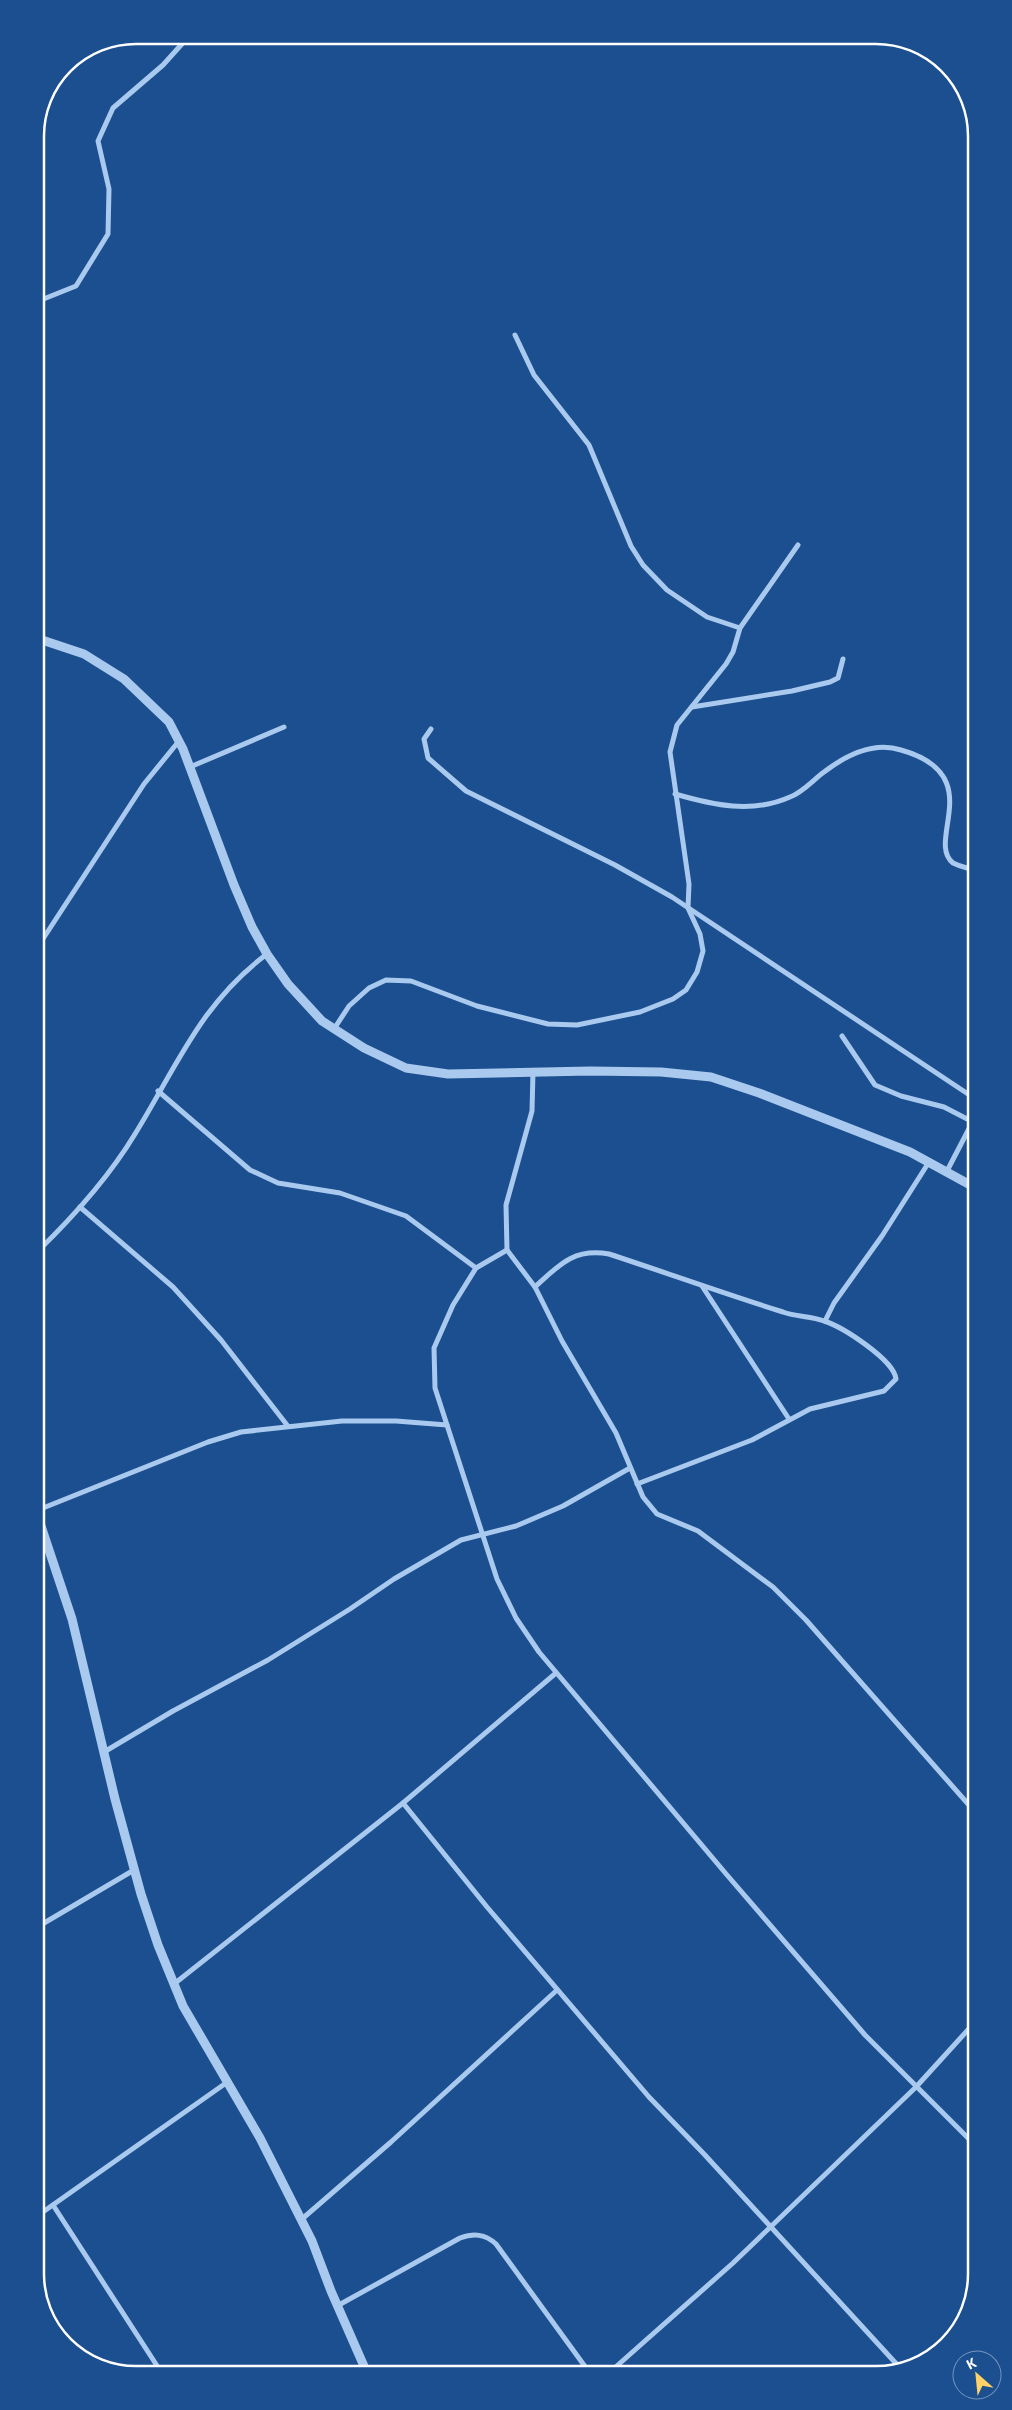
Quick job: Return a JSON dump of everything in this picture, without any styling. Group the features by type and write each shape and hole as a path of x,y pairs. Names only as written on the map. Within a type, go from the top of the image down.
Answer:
{"street":[{"path":"44,299 76,286 108,234 109,189 98,141 113,108 163,65 182,44"},
{"path":"515,336 534,375 589,445 631,546 643,565 667,590 707,617 740,628"},
{"path":"334,1029 349,1006 370,988 386,980 411,980 477,1006 548,1024 576,1025 640,1012 673,999 686,990 697,972 703,951 700,934 688,908 689,884 670,752 677,725 726,664 733,652 740,628 798,545"},
{"path":"44,643 84,654 124,678 170,722 190,767 234,885 252,927 267,954 288,984 322,1020 364,1048 406,1068 448,1074 661,1072 711,1077 759,1093 910,1152 968,1183"},
{"path":"692,707 830,682 838,678 843,659"},
{"path":"190,767 284,727"},
{"path":"431,729 424,739 428,758 466,790 615,865 688,908 968,1094"},
{"path":"44,937 144,784 179,741"},
{"path":"675,794 709,804 746,808 791,797 847,755 879,747 900,749 923,759 940,770 949,788 950,809 946,832 947,854 953,863 968,868"},
{"path":"44,1245 102,1181 135,1134 158,1091 207,1012 233,983 267,954"},
{"path":"842,1036 875,1085 901,1096 944,1107 968,1118"},
{"path":"533,1072 532,1111 506,1205 507,1250 536,1287 562,1341 616,1433 643,1497 657,1514 698,1531 773,1587 806,1620 968,1804"},
{"path":"158,1091 250,1170 278,1183 340,1193 406,1216 476,1268"},
{"path":"947,1171 968,1130"},
{"path":"825,1321 834,1303 882,1236 929,1162"},
{"path":"80,1207 173,1287 222,1340 286,1425"},
{"path":"507,1250 476,1268 453,1305 434,1348 434,1388 497,1580 516,1618 556,1673 864,2035 968,2138"},
{"path":"536,1287 565,1261 590,1252 608,1254 786,1313 825,1321 855,1337 892,1366 896,1379 884,1391 810,1409 752,1440 637,1484"},
{"path":"702,1285 789,1419"},
{"path":"44,1508 208,1442 241,1432 286,1425 342,1421 396,1421 447,1425"},
{"path":"104,1752 173,1711 268,1660 394,1579 461,1540 516,1526 563,1506 630,1468"},
{"path":"44,1535 72,1619 134,1870 158,1944 183,2006 226,2083 260,2138 302,2219 364,2366"},
{"path":"174,1984 403,1803 556,1673"},
{"path":"403,1803 486,1907 649,2097 896,2363"},
{"path":"44,1923 134,1870"},
{"path":"302,2219 391,2142 558,1990"},
{"path":"617,2366 733,2263 916,2087 968,2030"},
{"path":"44,2212 226,2083"},
{"path":"53,2206 158,2366"},
{"path":"337,2306 460,2238 476,2234 484,2236 496,2244 586,2366"}]}
